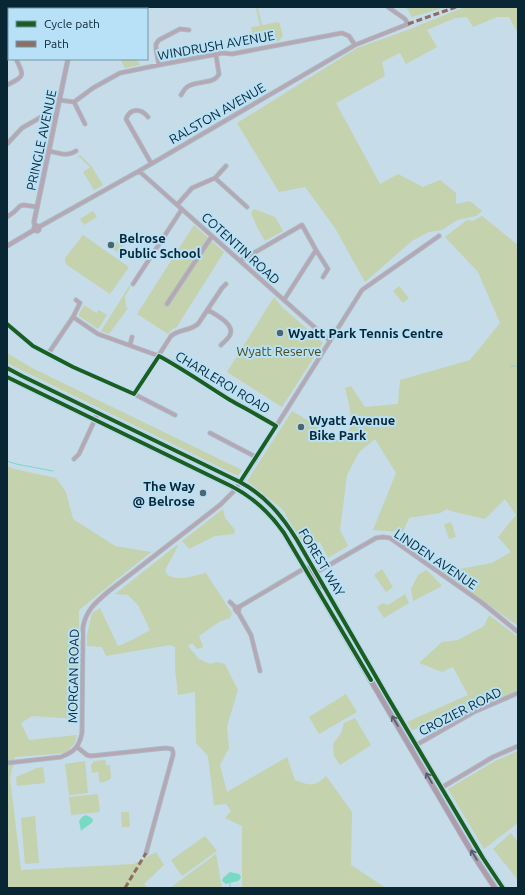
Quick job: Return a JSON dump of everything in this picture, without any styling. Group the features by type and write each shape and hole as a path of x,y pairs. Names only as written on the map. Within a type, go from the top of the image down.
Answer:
{"main road":[{"name":"FOREST WAY","path":"7,368 240,482 274,508 288,524 317,572 441,788 503,888"},
{"name":"FOREST WAY","path":"7,377 236,488 267,511 284,533 474,856 495,888"},
{"path":"297,540 307,564 305,568 310,569 323,588 328,592"}],"street":[{"name":"RALSTON AVENUE","path":"7,246 355,45 408,24 405,19 388,7"},
{"path":"159,65 156,50 158,40 180,29 189,30"},
{"name":"WINDRUSH AVENUE","path":"74,102 93,88 120,74 159,65 216,55 232,54 342,33 350,36 355,45"},
{"path":"182,95 185,88 191,84 217,78 219,74 216,55"},
{"path":"7,86 20,78 22,75 16,60"},
{"name":"PRINGLE AVENUE","path":"36,228 34,220 68,60"},
{"path":"60,100 74,102 85,124"},
{"path":"148,117 142,111 137,110 129,113 126,119 151,163"},
{"path":"7,144 22,128 43,116 56,116"},
{"path":"49,151 65,155 76,151"},
{"path":"177,205 192,188 215,178 226,166"},
{"name":"COTENTIN ROAD","path":"139,171 330,341"},
{"path":"215,178 247,207"},
{"path":"7,217 20,206 24,205 37,207"},
{"path":"134,284 182,209"},
{"path":"240,261 302,226 328,269 323,277"},
{"path":"167,304 212,236"},
{"name":"MORGAN ROAD","path":"77,747 82,733 83,628 84,620 93,605 220,505 236,488 362,290 439,236"},
{"path":"284,300 316,250"},
{"path":"134,394 172,334 196,326 226,284"},
{"path":"48,354 73,317 80,303 76,300"},
{"path":"208,310 230,326 230,335 221,345"},
{"name":"CHARLEROI ROAD","path":"73,317 98,334 159,356 175,364 231,400 276,426"},
{"path":"7,324 33,346 74,368 134,394 175,415"},
{"path":"130,345 132,336"},
{"path":"74,459 78,454 98,413"},
{"path":"210,433 256,457"},
{"name":"LINDEN AVENUE","path":"317,572 376,538 383,536 390,538 481,602 518,632"},
{"path":"237,607 305,568"},
{"path":"230,602 239,610 238,612 251,635 260,671"},
{"name":"CROZIER ROAD","path":"411,748 474,712 518,693"},
{"path":"441,788 493,757 518,746"},
{"path":"7,763 61,757 68,755 77,747 87,755 91,756 166,748 172,749 173,755 146,854"}],"green space":[{"path":"406,7 444,7 412,17"},
{"path":"465,7 518,7 518,33 509,17 497,17 473,27 467,17 455,18 427,30 437,47 406,64 400,53 382,62 385,76 336,103 380,184 398,174 423,187 440,180 456,193 456,204 470,201 482,211 476,216 457,220 442,230 429,232 412,241 365,282 335,228 305,187 279,192 237,123 357,48"},
{"path":"256,8 258,8 262,25 279,22 283,36 279,41 262,44 253,38 251,27 260,26"},
{"path":"121,60 138,60 140,65 125,68"},
{"path":"80,155 92,167 103,185 94,190 83,172 90,167 78,156"},
{"path":"254,209 275,217 283,231 265,241 251,213"},
{"path":"93,211 97,217 84,225 80,219"},
{"path":"482,216 518,245 518,626 443,572 492,563 511,552 498,537 516,515 505,499 485,519 447,509 440,513 409,518 403,532 373,530 396,473 375,439 359,452 347,475 340,530 348,546 328,558 320,542 305,547 282,509 247,481 292,411 321,428 319,432 329,443 344,437 348,433 350,427 351,421 345,388 351,386 365,407 398,404 400,380 470,360 500,323 478,272 445,237 467,220 473,221"},
{"path":"194,225 224,252 176,328 172,329 168,334 137,314"},
{"path":"83,235 129,267 110,294 67,265 65,261 65,258"},
{"path":"121,237 126,242 117,252 111,248"},
{"path":"130,285 130,288 125,296 126,307 128,308 109,334 101,331"},
{"path":"399,286 409,298 403,303 393,291"},
{"name":"Wyatt Reserve","path":"274,297 282,307 323,343 282,407 227,372"},
{"path":"84,305 96,313 99,310 107,315 98,329 79,316"},
{"path":"7,353 32,368 242,470 238,476 7,363"},
{"path":"7,466 14,469 56,478 66,492 73,519 115,546 151,552 79,610 78,719 32,716 21,723 29,740 77,735 75,743 66,753 15,757 10,778 21,870 134,864 156,852 164,865 144,884 148,888 7,888"},
{"path":"223,509 225,518 235,530 234,534 215,536 189,549 182,541"},
{"path":"451,522 456,537 449,539 444,524"},
{"path":"177,545 178,546 165,570 167,574 172,577 181,578 206,573 232,613 230,618 219,622 199,636 203,647 197,649 192,643 188,646 199,659 210,664 217,662 225,664 238,690 227,726 229,748 220,765 227,792 287,757 295,780 315,784 326,776 352,812 351,865 386,888 222,888 242,887 242,826 225,818 231,811 226,804 214,805 208,756 196,743 195,692 178,695 175,669 175,647 170,645 106,656 102,647 87,646 87,635 92,613 100,608 118,646 150,630 138,605 128,595 115,594"},
{"path":"382,569 393,587 386,592 374,575"},
{"path":"426,570 442,586 413,601 411,589 418,575"},
{"path":"405,594 409,603 384,618 377,607 383,603 388,605"},
{"path":"489,615 518,637 518,690 427,732 422,727 412,730 407,722 468,695 453,667 442,672 419,663 442,642 458,640 484,626"},
{"path":"346,694 357,712 319,734 309,717"},
{"path":"355,718 371,745 340,765 334,756 333,744 341,733 344,723"},
{"path":"518,751 518,823 484,849 448,789 495,761"},
{"path":"106,760 106,765 110,765 111,778 100,783 98,772 92,773 91,765 94,761"},
{"path":"85,761 88,793 69,795 65,764"},
{"path":"43,767 45,783 17,786 16,777"},
{"path":"98,794 100,812 71,815 69,797"},
{"path":"121,812 129,812 130,827 122,827"},
{"path":"35,816 39,863 25,864 21,818"},
{"path":"511,833 518,842 518,880 493,849"},
{"path":"205,836 217,851 182,876 171,860"},
{"path":"216,854 222,888 170,888"}],"shaded area":[{"path":"86,815 92,818 93,821 81,831 79,821"},
{"path":"230,872 239,874 241,878 238,881 226,884 222,881 223,878"}],"waterway":[{"path":"511,366 518,366"},
{"path":"7,461 53,471"},
{"path":"230,883 230,888"}],"marked path":[{"path":"408,24 456,7"},
{"path":"125,888 146,853"}],"cycle path":[{"path":"7,324 33,346 73,367 134,394 159,356 230,400 276,426 240,482"},
{"path":"7,368 240,482 266,500 273,507 297,540 387,696 483,858 503,888"},
{"path":"7,377 231,486 254,500 267,512 284,533 371,680"}],"place":[{"name":"Belrose Public School","path":"111,245"},
{"name":"Wyatt Park Tennis Centre","path":"280,333"},
{"name":"Wyatt Avenue Bike Park","path":"301,427"},
{"name":"The Way @ Belrose","path":"203,493"}]}
